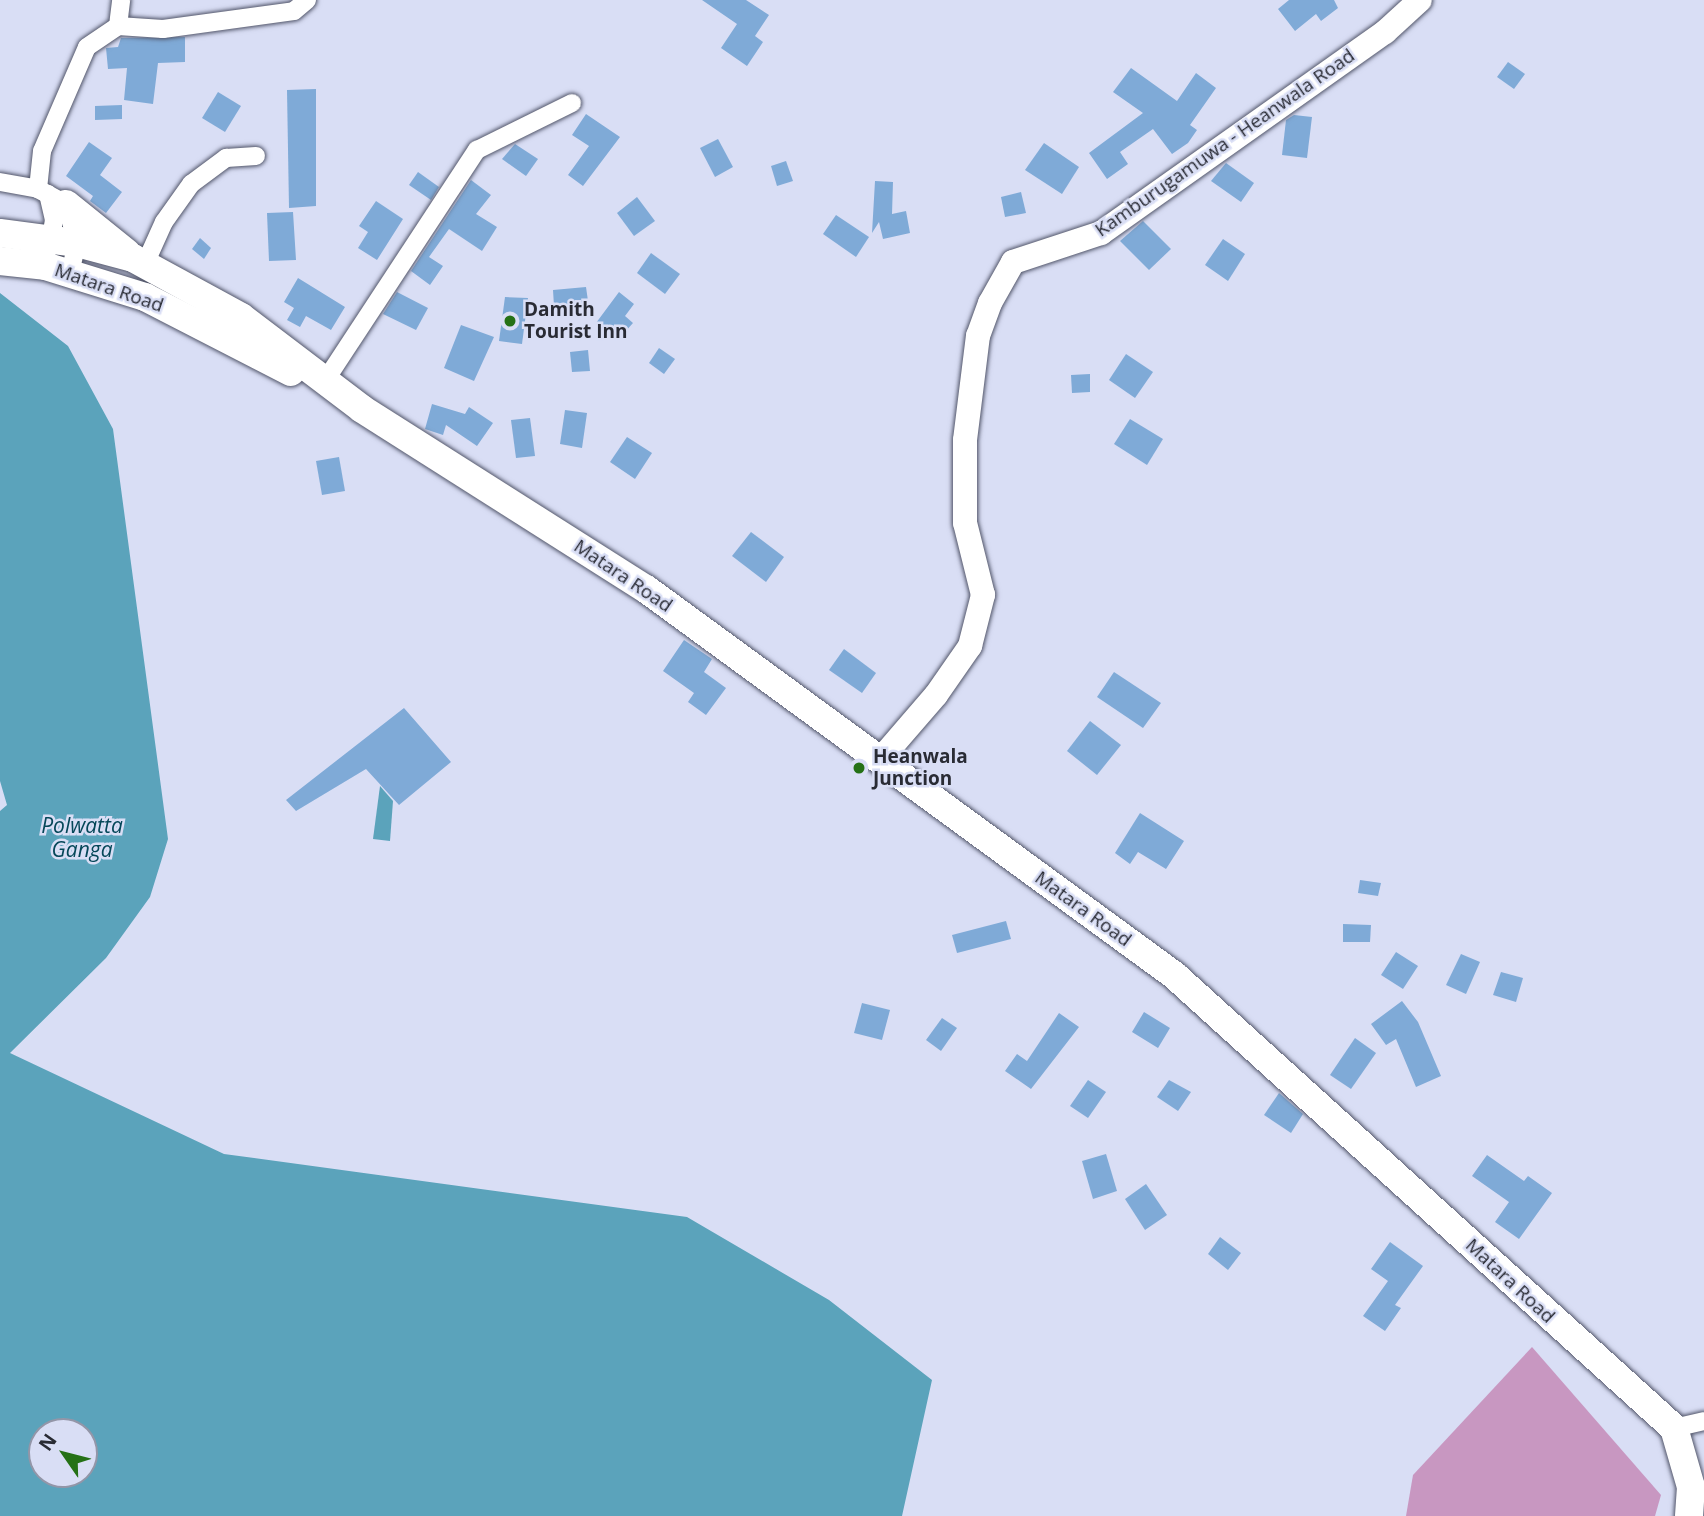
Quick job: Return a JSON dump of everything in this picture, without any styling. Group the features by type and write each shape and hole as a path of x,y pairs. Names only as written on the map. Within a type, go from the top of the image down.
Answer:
{"highway":[{"path":"51,196 139,261"},
{"name":"Matara Road","path":"0,233 61,255 362,409"},
{"name":"Matara Road","path":"0,261 61,255 139,261 241,317 362,409 646,589 1174,975 1674,1428"},
{"path":"1674,1428 1690,1486 1689,1516"}],"main road":[{"name":"Kamburugamuwa - Heanwala Road","path":"879,761 936,695 970,646 983,595 965,523 965,440 978,336 990,303 1013,262 1101,233 1385,32 1414,2"}],"street":[{"path":"118,26 121,0"},
{"path":"61,255 42,151 87,47 118,26 163,29 294,11 307,0"},
{"path":"325,381 477,150 572,103"},
{"path":"139,261 191,184 226,158 257,156"},
{"path":"0,182 51,196"},
{"path":"51,196 61,255"},
{"path":"1674,1428 1704,1422"}],"shaded area":[{"path":"1532,1347 1661,1495 1655,1516 1406,1516 1413,1475"}],"water":[{"name":"Polwatta Ganga","path":"0,293 68,346 113,429 168,839 150,897 106,958 10,1053 224,1154 687,1217 829,1300 932,1380 902,1516 0,1516 0,811 7,805 0,781"},
{"path":"380,786 393,801 390,841 373,839"}],"building":[{"path":"702,0 746,0 769,15 755,36 763,42 747,66 721,48 737,24"},
{"path":"1289,0 1334,0 1338,8 1321,21 1316,14 1295,31 1278,9"},
{"path":"185,37 185,62 158,63 153,104 124,100 127,68 108,69 106,48 118,47 121,38"},
{"path":"1508,62 1525,74 1514,89 1497,77"},
{"path":"1131,68 1177,101 1196,73 1216,88 1190,125 1197,130 1188,143 1172,154 1153,129 1120,152 1128,164 1107,179 1089,153 1143,113 1113,92"},
{"path":"316,89 316,206 289,208 287,90"},
{"path":"218,92 241,106 225,132 202,118"},
{"path":"122,105 122,119 95,120 95,106"},
{"path":"586,114 620,137 583,186 568,175 589,146 572,135"},
{"path":"1294,115 1312,117 1307,158 1282,155 1286,120"},
{"path":"718,139 733,167 715,177 700,148"},
{"path":"89,142 112,158 100,175 122,192 106,213 90,201 93,196 66,176"},
{"path":"1044,143 1079,167 1062,194 1025,170"},
{"path":"515,144 538,159 526,176 502,159"},
{"path":"786,161 793,181 777,186 771,166"},
{"path":"1226,163 1254,183 1241,202 1211,181"},
{"path":"418,172 439,187 431,200 409,185"},
{"path":"471,180 491,195 476,214 497,227 482,251 449,229 429,257 443,266 430,285 411,271"},
{"path":"875,181 893,182 892,214 906,211 910,233 883,239 879,222 872,233"},
{"path":"1021,192 1026,213 1005,217 1001,197"},
{"path":"637,197 655,221 634,236 617,213"},
{"path":"376,201 403,219 377,260 358,248 368,232 359,226"},
{"path":"293,212 296,260 269,261 267,213"},
{"path":"836,215 869,237 856,257 823,234"},
{"path":"1143,221 1171,249 1149,270 1120,241"},
{"path":"200,238 211,248 204,259 192,249"},
{"path":"1223,239 1245,254 1228,281 1205,265"},
{"path":"651,253 680,274 665,294 637,273"},
{"path":"298,278 345,307 331,330 306,316 300,327 287,320 294,308 284,302"},
{"path":"586,287 589,308 554,306 553,290"},
{"path":"397,292 428,308 416,330 383,314"},
{"path":"619,292 634,304 625,316 633,323 624,333 617,327 612,334 596,323"},
{"path":"505,297 528,298 522,344 499,341"},
{"path":"461,325 494,337 474,381 444,368"},
{"path":"659,348 675,359 664,374 649,363"},
{"path":"588,350 590,371 572,372 570,352"},
{"path":"1126,354 1153,372 1135,398 1109,380"},
{"path":"1090,374 1090,392 1072,393 1071,375"},
{"path":"432,404 465,414 469,407 493,423 477,446 446,425 443,435 425,429"},
{"path":"565,410 587,413 582,448 560,444"},
{"path":"530,418 535,456 516,458 511,420"},
{"path":"1130,419 1163,439 1147,465 1114,444"},
{"path":"627,437 652,453 635,479 610,462"},
{"path":"339,457 345,491 322,495 316,461"},
{"path":"751,532 784,557 766,582 732,556"},
{"path":"684,640 712,659 704,672 726,688 706,715 688,702 694,693 663,671"},
{"path":"844,649 876,673 862,693 829,670"},
{"path":"1114,672 1161,703 1143,728 1097,697"},
{"path":"404,708 451,762 399,805 366,769 296,811 286,800"},
{"path":"1090,721 1121,745 1097,775 1067,751"},
{"path":"1140,813 1184,841 1166,869 1138,852 1130,864 1115,853"},
{"path":"1360,880 1381,883 1378,896 1358,893"},
{"path":"1006,921 1011,939 957,953 952,935"},
{"path":"1343,924 1371,925 1370,942 1343,942"},
{"path":"1396,952 1418,966 1403,989 1381,975"},
{"path":"1461,954 1480,962 1466,994 1446,985"},
{"path":"1501,972 1523,978 1516,1002 1493,995"},
{"path":"1402,1001 1418,1022 1441,1076 1416,1087 1396,1039 1386,1045 1371,1024"},
{"path":"862,1003 890,1010 882,1040 854,1033"},
{"path":"1144,1012 1170,1028 1158,1048 1132,1032"},
{"path":"1059,1013 1079,1027 1031,1089 1005,1071 1017,1054 1027,1061"},
{"path":"942,1018 957,1028 941,1051 926,1040"},
{"path":"1355,1038 1376,1053 1351,1089 1330,1075"},
{"path":"1088,1080 1106,1092 1088,1118 1070,1106"},
{"path":"1169,1080 1191,1092 1178,1111 1157,1097"},
{"path":"1279,1093 1303,1114 1291,1133 1264,1115"},
{"path":"1106,1154 1117,1191 1093,1199 1082,1161"},
{"path":"1487,1155 1524,1181 1528,1176 1552,1193 1519,1239 1495,1222 1509,1202 1472,1176"},
{"path":"1146,1184 1167,1215 1145,1230 1125,1199"},
{"path":"1220,1237 1241,1253 1228,1270 1208,1254"},
{"path":"1390,1242 1423,1266 1395,1305 1401,1308 1385,1331 1363,1316 1388,1281 1371,1269"}],"place":[{"name":"Damith Tourist Inn","path":"510,321"},
{"name":"Heanwala Junction","path":"859,768"}]}
